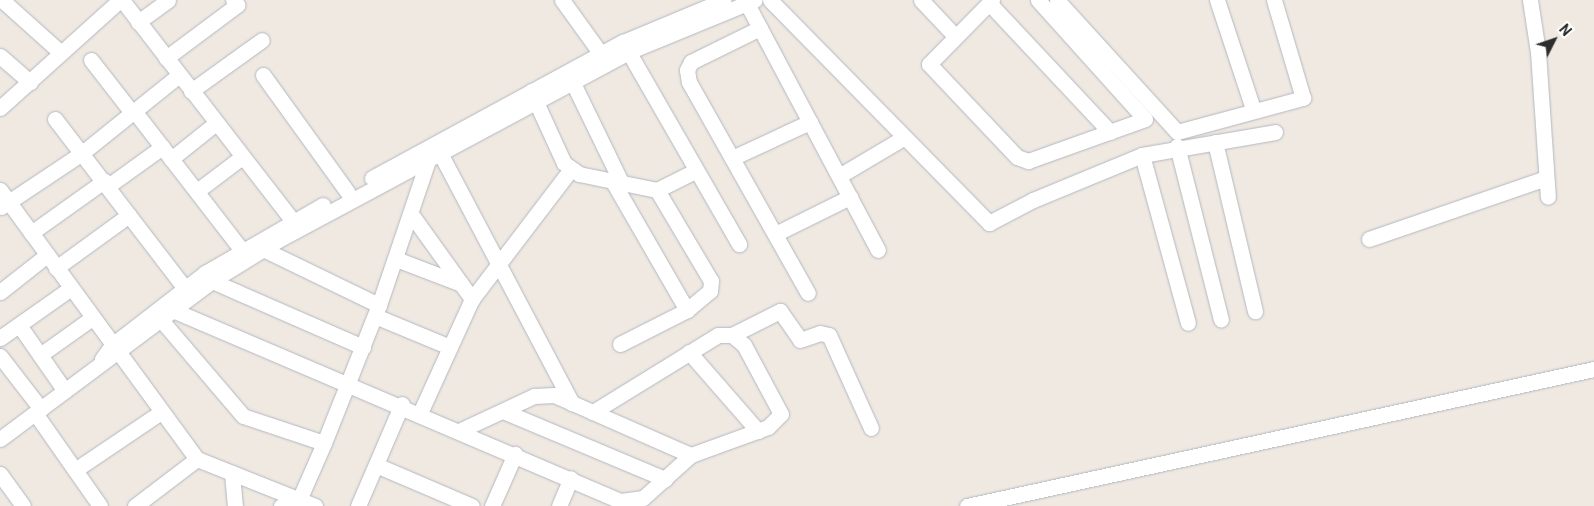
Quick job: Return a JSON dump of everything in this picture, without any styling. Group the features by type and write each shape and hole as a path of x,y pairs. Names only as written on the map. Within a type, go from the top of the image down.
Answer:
{"street":[{"path":"2,0 61,53"},
{"path":"138,22 168,0"},
{"path":"166,58 237,4 233,0"},
{"path":"562,0 600,54"},
{"path":"1,435 65,391 116,349 189,294 240,248 348,193 533,94 572,81 626,47 724,0"},
{"path":"770,0 903,138 989,223 1033,200 1142,155 1177,146 1276,132"},
{"path":"920,0 955,36"},
{"path":"1038,0 1145,119 1110,132 1035,159 1017,157 930,68 931,60 991,2 1110,132"},
{"path":"1057,0 1177,132 1253,109 1304,98 1274,0"},
{"path":"1217,0 1253,109"},
{"path":"1530,0 1538,52 1548,197"},
{"path":"0,108 117,1 138,22 292,220"},
{"path":"116,349 162,321 189,294 263,249 434,156 600,54 626,47 749,1 760,28 878,250"},
{"path":"760,28 691,62 687,70 689,82 808,293"},
{"path":"191,91 262,40"},
{"path":"626,47 695,171 739,244"},
{"path":"0,56 30,82"},
{"path":"91,60 167,153 240,248"},
{"path":"179,75 82,153 3,200 31,233 197,459 232,473 290,504 315,506"},
{"path":"263,75 348,193"},
{"path":"572,81 618,183 687,310"},
{"path":"533,94 571,170 618,183 657,190 695,171"},
{"path":"55,119 189,294"},
{"path":"732,158 810,122"},
{"path":"31,233 106,184 167,153 216,123"},
{"path":"839,176 903,138"},
{"path":"1215,142 1255,311"},
{"path":"1177,146 1221,320"},
{"path":"1142,155 1188,323"},
{"path":"290,504 324,443 377,311 434,156"},
{"path":"434,156 498,265 572,402"},
{"path":"197,191 242,157"},
{"path":"420,413 472,299 571,170"},
{"path":"1369,239 1546,178"},
{"path":"620,344 687,310 705,298 710,281 657,190"},
{"path":"775,234 850,197"},
{"path":"412,214 472,299"},
{"path":"56,268 129,215"},
{"path":"263,249 377,311 450,347"},
{"path":"0,292 47,256"},
{"path":"396,258 461,284"},
{"path":"212,281 363,347"},
{"path":"0,338 70,288"},
{"path":"174,311 402,404 621,501 632,502 664,479 691,455 758,431 777,422 778,404 744,345 732,335"},
{"path":"594,412 718,335 732,335 780,311 800,340 820,333 829,335 871,428"},
{"path":"40,355 92,318"},
{"path":"162,321 243,416 324,443"},
{"path":"19,325 65,391"},
{"path":"689,352 758,431"},
{"path":"0,356 100,506"},
{"path":"967,506 1594,369"},
{"path":"461,430 542,395 572,402 691,455"},
{"path":"358,506 402,404"},
{"path":"503,411 664,479"},
{"path":"75,470 162,412"},
{"path":"492,506 515,454"},
{"path":"135,506 197,459"},
{"path":"376,465 472,506"},
{"path":"232,473 235,506"},
{"path":"0,474 23,506"},
{"path":"559,506 572,478"}]}
